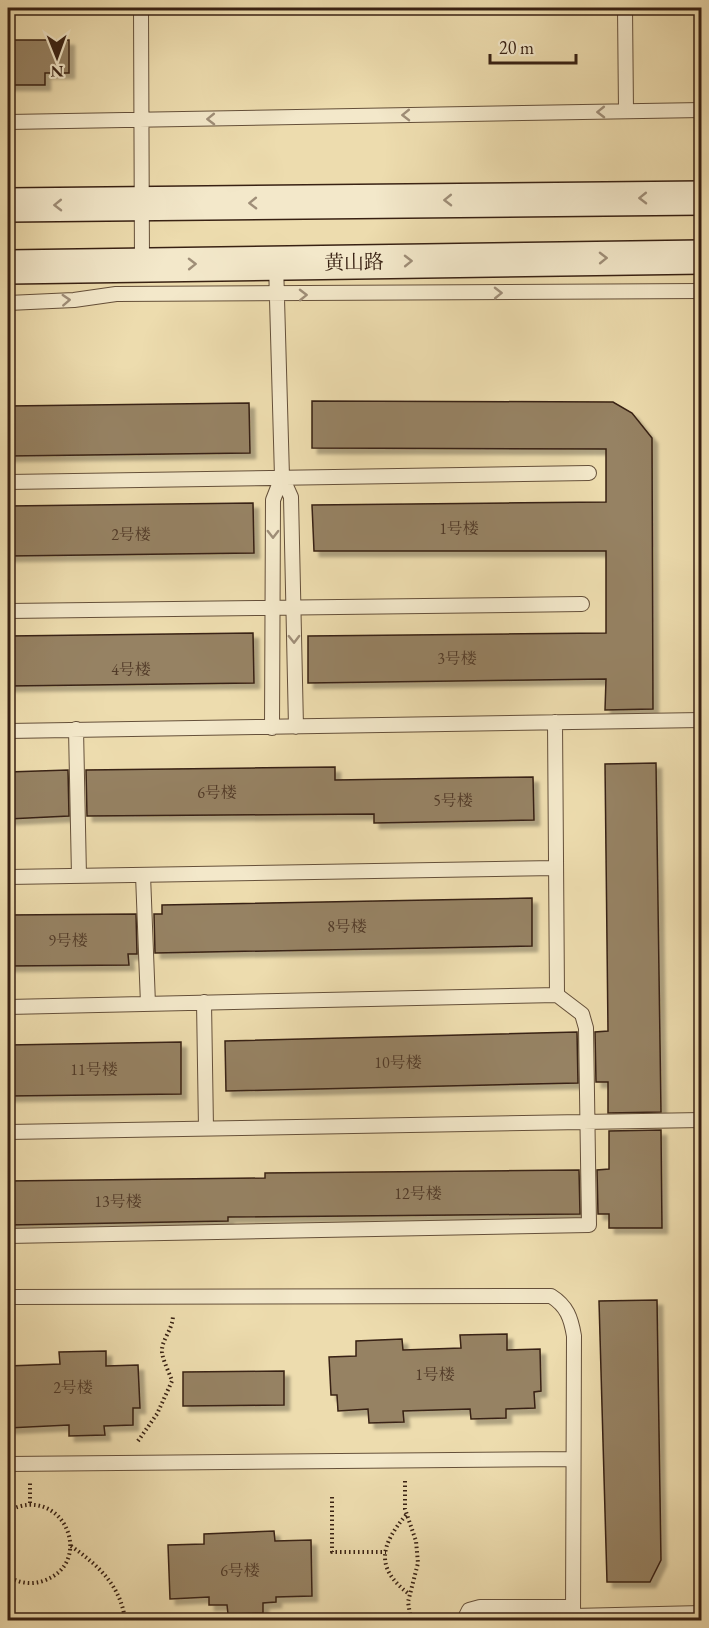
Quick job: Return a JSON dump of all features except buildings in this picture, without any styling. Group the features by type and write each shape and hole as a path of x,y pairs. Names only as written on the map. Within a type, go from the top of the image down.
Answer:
{"main road":[{"path":"8,205 702,198"},
{"name":"黄山路","path":"8,267 702,257"}],"lane":[{"path":"141,8 142,265"},
{"path":"625,8 626,111"},
{"path":"8,122 702,110"},
{"path":"276,263 282,477 291,497 296,727"},
{"path":"8,303 74,300 116,294 277,295 702,291"},
{"path":"8,482 589,473"},
{"path":"272,728 273,500 282,477"},
{"path":"8,611 582,604"},
{"path":"8,731 702,720"},
{"path":"555,722 556,995"},
{"path":"76,729 79,876"},
{"path":"8,877 555,868"},
{"path":"143,875 148,1004"},
{"path":"8,1007 556,995 582,1014 586,1028 589,1225 8,1236"},
{"path":"204,1002 206,1128"},
{"path":"8,1132 702,1120"},
{"path":"8,1297 551,1296 562,1303 571,1318 574,1336 572,1614"},
{"path":"8,1464 573,1459"},
{"path":"464,1620 469,1611 480,1607 572,1614 702,1613"}],"path":[{"path":"126,1463 157,1414 172,1381 162,1352 166,1338 173,1328 173,1297"},
{"path":"405,1460 406,1515 416,1541 418,1563 409,1594 411,1620"},
{"path":"332,1497 332,1552 386,1552"},
{"path":"8,1511 30,1503 55,1512 69,1533 71,1546 60,1571 50,1579 36,1583 23,1583 8,1576"},
{"path":"406,1515 387,1543 386,1552 387,1571 409,1594"},
{"path":"71,1546 91,1560 112,1584 118,1593 125,1620"}]}
